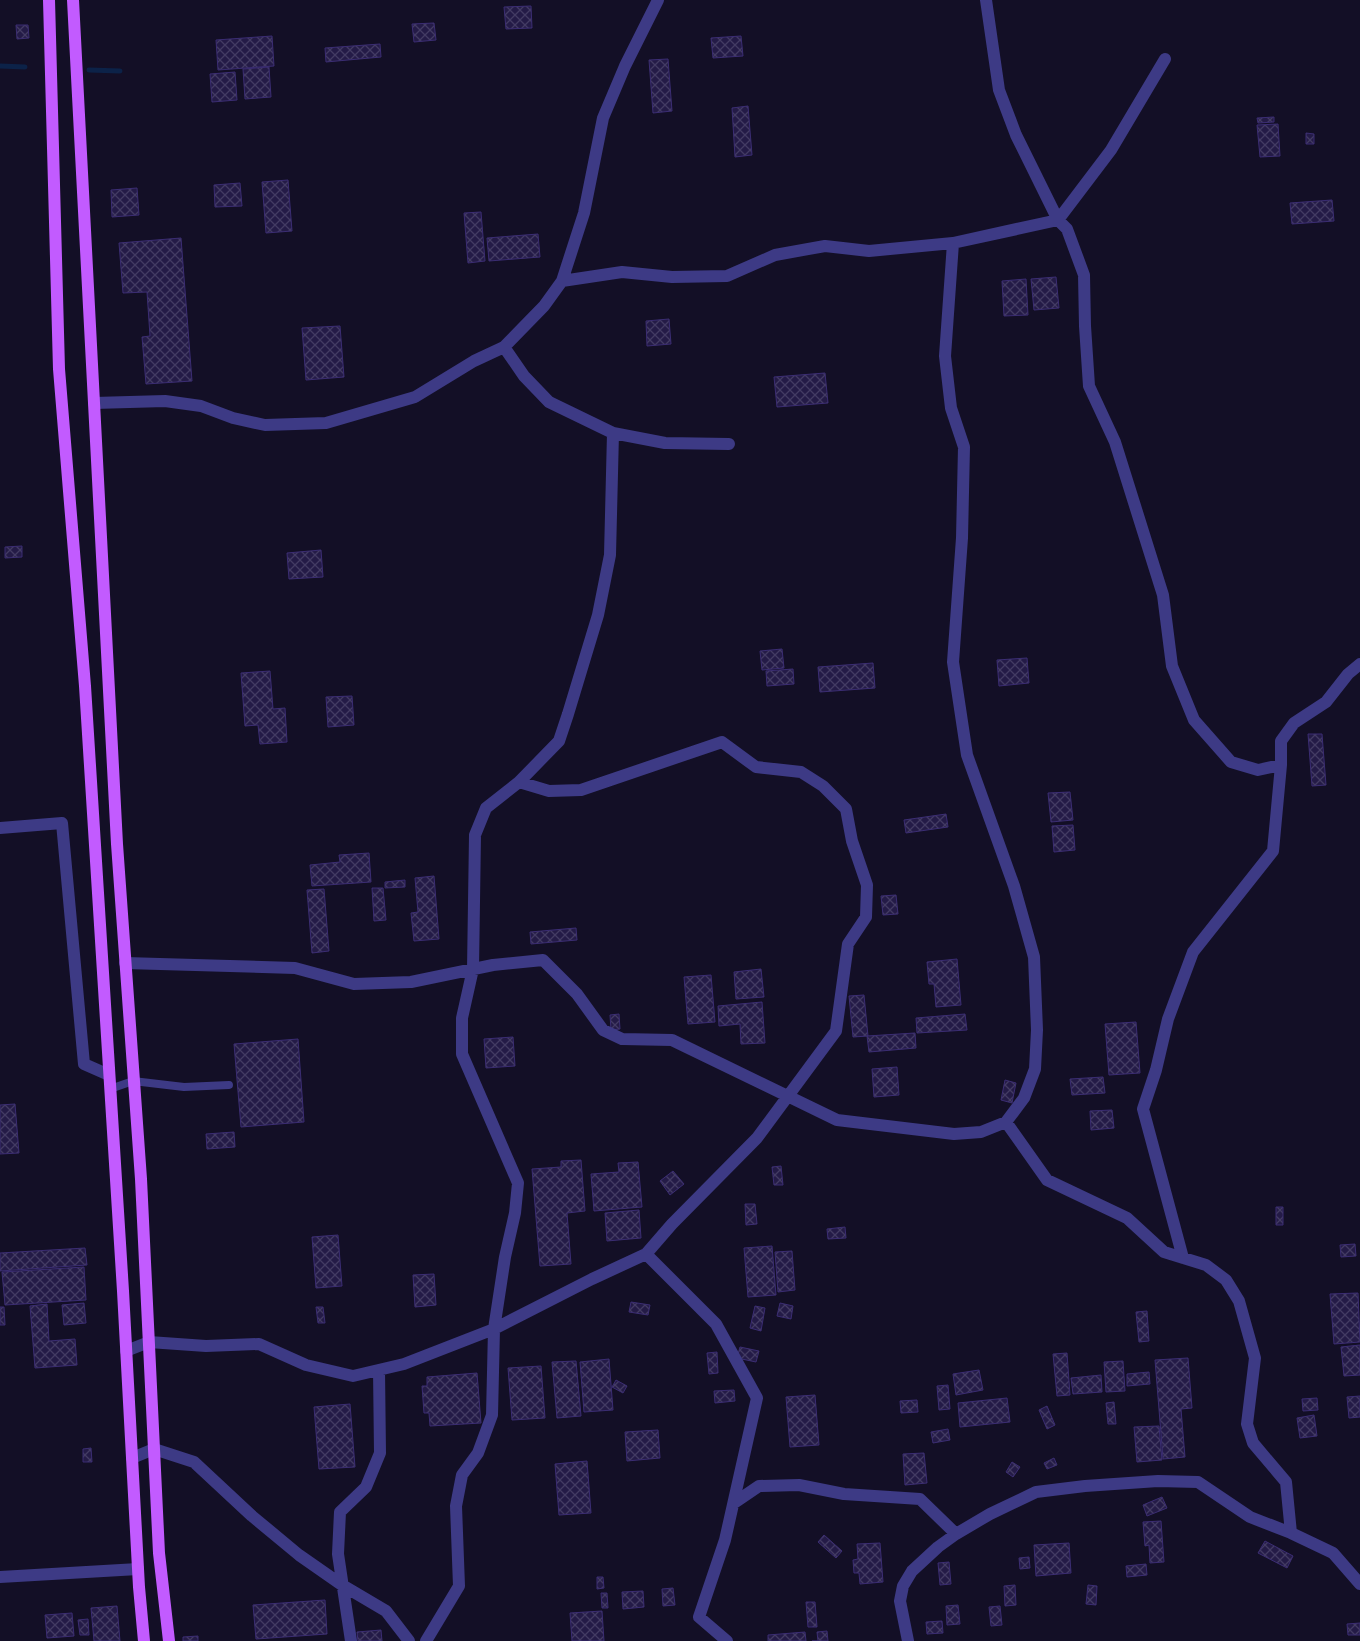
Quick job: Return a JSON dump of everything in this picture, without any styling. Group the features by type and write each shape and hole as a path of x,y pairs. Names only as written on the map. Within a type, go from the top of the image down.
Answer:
{"main road":[{"path":"49,0 59,369 85,686 138,1569 144,1641"},
{"path":"73,0 117,844 141,1179 159,1554 169,1641"}],"street":[{"path":"94,403 165,401 201,406 233,418 265,425 326,423 415,397 474,361 504,347 544,306 562,281 584,213 603,118 625,66 658,0"},
{"path":"986,0 999,90 1016,135 1058,220 1067,229 1084,275 1089,386 1115,442 1163,595 1172,666 1194,720 1231,762 1258,770 1281,764"},
{"path":"562,281 622,272 672,277 727,276 775,255 825,246 869,251 953,243 1058,220 1111,150 1165,59"},
{"path":"125,963 295,968 354,984 411,982 493,965 543,960 577,994 603,1030 622,1040 672,1040 837,1120 954,1134 981,1132 1006,1122 1024,1098 1035,1069 1037,1030 1034,957 1014,886 967,755 953,662 962,538 964,447 950,408 945,356 953,243"},
{"path":"504,347 524,376 549,402 613,433 665,443 729,444"},
{"path":"426,1641 459,1586 456,1506 462,1475 478,1453 492,1415 494,1329 505,1257 515,1213 518,1183 462,1054 462,1018 473,969 475,835 486,808 519,782 559,741 598,615 610,555 613,433"},
{"path":"1183,1258 1143,1109 1156,1070 1168,1019 1193,952 1274,851 1281,764 1280,742 1294,724 1326,702 1348,674 1360,664"},
{"path":"126,1351 149,1342 206,1346 259,1344 306,1365 353,1376 404,1364 494,1329 646,1254 672,1224 757,1138 790,1096 836,1031 848,944 866,917 867,885 852,840 846,810 823,786 801,772 756,767 722,742 581,790 549,791 519,782"},
{"path":"0,828 62,823 84,1064 109,1075"},
{"path":"1006,1122 1047,1180 1126,1218 1164,1252 1206,1265 1226,1280 1239,1301 1254,1358 1247,1424 1253,1443 1286,1482 1291,1533"},
{"path":"646,1254 716,1324 757,1398 725,1540 699,1617 727,1641"},
{"path":"351,1641 338,1554 340,1512 366,1487 380,1453 379,1370"},
{"path":"132,1458 154,1449 194,1462 252,1516 299,1554 342,1585 386,1611 409,1641"},
{"path":"908,1641 900,1601 903,1586 912,1571 956,1534 990,1514 1036,1492 1085,1486 1158,1481 1198,1482 1250,1517 1291,1533 1333,1553 1360,1584"},
{"path":"734,1503 759,1486 791,1485 800,1485 844,1494 920,1499 956,1534"},
{"path":"0,1577 138,1569"}],"lane":[{"path":"110,1089 133,1081 184,1087 229,1085"}],"building":[{"path":"531,6 532,28 506,29 504,7"},
{"path":"434,23 436,40 414,42 412,24"},
{"path":"16,25 28,25 29,38 17,39"},
{"path":"272,36 274,66 218,70 216,40"},
{"path":"741,36 743,56 713,58 711,38"},
{"path":"380,44 381,57 326,62 325,48"},
{"path":"668,59 672,111 653,113 649,60"},
{"path":"269,67 271,97 245,99 243,69"},
{"path":"235,72 237,100 212,102 210,74"},
{"path":"748,106 752,155 735,157 732,108"},
{"path":"1274,117 1274,122 1258,123 1257,118"},
{"path":"1278,124 1280,156 1260,157 1257,125"},
{"path":"1306,133 1314,134 1314,144 1306,144"},
{"path":"288,180 292,231 266,233 262,182"},
{"path":"240,183 242,206 215,207 214,185"},
{"path":"137,188 139,215 112,217 111,190"},
{"path":"1332,200 1334,221 1292,224 1290,203"},
{"path":"481,212 485,261 468,263 464,213"},
{"path":"538,234 540,257 489,261 487,238"},
{"path":"181,238 192,381 146,384 142,337 150,336 147,292 123,293 119,243"},
{"path":"1056,277 1059,308 1034,310 1031,279"},
{"path":"1026,279 1028,315 1004,316 1002,281"},
{"path":"669,319 671,344 647,346 646,321"},
{"path":"340,326 344,377 306,380 302,328"},
{"path":"825,373 828,403 777,407 774,377"},
{"path":"22,546 22,557 5,558 5,547"},
{"path":"321,550 323,577 289,579 287,553"},
{"path":"782,649 784,668 762,670 760,651"},
{"path":"1027,658 1029,683 999,686 997,660"},
{"path":"873,663 875,688 820,692 818,667"},
{"path":"793,669 794,684 767,686 766,671"},
{"path":"270,671 273,709 285,708 287,742 260,744 258,725 245,726 241,673"},
{"path":"352,696 354,725 328,727 326,697"},
{"path":"1308,734 1322,734 1326,785 1312,786"},
{"path":"1070,792 1073,820 1051,822 1048,793"},
{"path":"946,814 948,827 906,833 904,820"},
{"path":"1073,825 1075,850 1054,852 1052,826"},
{"path":"369,853 371,882 312,886 310,865 340,862 339,855"},
{"path":"434,876 439,939 414,941 411,913 418,912 415,878"},
{"path":"405,880 405,887 385,888 385,882"},
{"path":"372,888 383,888 386,920 374,921"},
{"path":"324,889 329,951 312,953 307,890"},
{"path":"896,895 898,914 883,915 881,896"},
{"path":"576,928 577,940 531,944 530,932"},
{"path":"957,959 961,1005 936,1007 934,984 929,984 927,962"},
{"path":"761,969 764,997 736,999 734,972"},
{"path":"711,975 715,1022 688,1024 684,977"},
{"path":"864,995 868,1036 853,1037 849,996"},
{"path":"762,1002 765,1043 741,1044 740,1024 719,1026 718,1006"},
{"path":"619,1014 620,1029 611,1030 610,1015"},
{"path":"965,1014 967,1030 917,1033 916,1018"},
{"path":"1136,1022 1140,1073 1109,1075 1105,1024"},
{"path":"915,1033 916,1048 869,1052 867,1036"},
{"path":"513,1037 515,1066 486,1068 484,1039"},
{"path":"298,1039 304,1122 241,1127 234,1044"},
{"path":"897,1067 899,1095 874,1097 872,1069"},
{"path":"1103,1077 1105,1093 1072,1095 1070,1079"},
{"path":"1005,1080 1016,1083 1012,1103 1001,1100"},
{"path":"15,1104 19,1153 0,1154 0,1105"},
{"path":"1112,1110 1114,1128 1091,1130 1090,1111"},
{"path":"234,1132 235,1147 207,1149 206,1134"},
{"path":"581,1160 585,1211 567,1213 571,1264 540,1266 532,1169 561,1167 561,1161"},
{"path":"638,1162 642,1207 594,1211 591,1174 619,1172 618,1163"},
{"path":"781,1166 783,1185 774,1185 772,1167"},
{"path":"673,1171 684,1184 670,1195 660,1181"},
{"path":"745,1204 755,1204 757,1224 746,1225"},
{"path":"1276,1207 1283,1207 1283,1225 1276,1225"},
{"path":"639,1210 641,1238 607,1241 605,1213"},
{"path":"845,1227 846,1238 828,1239 827,1229"},
{"path":"338,1235 342,1286 316,1288 312,1237"},
{"path":"1355,1244 1356,1256 1341,1257 1340,1245"},
{"path":"772,1246 776,1295 748,1297 744,1248"},
{"path":"85,1248 87,1265 0,1271 0,1253"},
{"path":"792,1251 795,1290 778,1292 775,1252"},
{"path":"84,1267 86,1300 5,1305 2,1272"},
{"path":"434,1274 436,1305 415,1307 413,1275"},
{"path":"1358,1293 1360,1342 1334,1344 1330,1294"},
{"path":"631,1302 650,1305 648,1315 629,1312"},
{"path":"84,1303 86,1323 64,1325 62,1305"},
{"path":"780,1303 793,1306 791,1319 777,1316"},
{"path":"47,1304 49,1341 75,1339 77,1365 35,1368 30,1306"},
{"path":"755,1306 765,1308 761,1331 750,1328"},
{"path":"0,1307 4,1307 5,1325 0,1325"},
{"path":"316,1307 323,1307 325,1323 318,1323"},
{"path":"1147,1311 1149,1341 1139,1342 1136,1312"},
{"path":"1360,1345 1360,1375 1344,1376 1341,1347"},
{"path":"740,1347 759,1351 756,1362 737,1358"},
{"path":"717,1352 718,1373 709,1374 707,1353"},
{"path":"1067,1353 1070,1395 1057,1396 1053,1354"},
{"path":"1188,1358 1192,1408 1181,1409 1185,1457 1163,1459 1155,1360"},
{"path":"609,1359 613,1410 584,1412 580,1362"},
{"path":"576,1361 581,1416 557,1418 552,1362"},
{"path":"1123,1361 1125,1391 1106,1392 1104,1362"},
{"path":"541,1366 545,1418 512,1420 508,1368"},
{"path":"979,1370 983,1390 956,1395 953,1374"},
{"path":"1149,1372 1150,1384 1127,1386 1127,1374"},
{"path":"477,1373 481,1423 430,1426 429,1413 424,1413 422,1386 427,1386 427,1377"},
{"path":"1101,1375 1102,1392 1073,1394 1071,1378"},
{"path":"616,1380 627,1386 623,1393 612,1387"},
{"path":"948,1385 950,1409 939,1410 937,1386"},
{"path":"734,1390 735,1401 715,1403 714,1391"},
{"path":"815,1395 819,1445 790,1447 786,1397"},
{"path":"1360,1396 1360,1417 1349,1418 1347,1397"},
{"path":"1007,1398 1010,1422 960,1427 958,1403"},
{"path":"1317,1398 1318,1410 1303,1411 1302,1399"},
{"path":"917,1400 918,1412 901,1413 900,1401"},
{"path":"1114,1402 1116,1424 1108,1424 1106,1403"},
{"path":"350,1404 355,1467 319,1469 314,1407"},
{"path":"1047,1406 1055,1425 1047,1429 1039,1410"},
{"path":"1314,1415 1317,1436 1300,1438 1297,1418"},
{"path":"1159,1426 1162,1460 1137,1462 1134,1427"},
{"path":"948,1429 950,1440 933,1443 931,1432"},
{"path":"658,1430 660,1458 627,1461 625,1432"},
{"path":"91,1448 92,1462 83,1462 83,1449"},
{"path":"924,1453 927,1483 905,1485 903,1454"},
{"path":"1054,1458 1057,1465 1047,1469 1044,1463"},
{"path":"587,1461 591,1513 559,1515 555,1464"},
{"path":"1012,1462 1020,1467 1013,1477 1006,1472"},
{"path":"1162,1497 1167,1508 1147,1516 1143,1505"},
{"path":"1161,1521 1164,1562 1150,1563 1149,1545 1145,1546 1143,1522"},
{"path":"824,1535 842,1551 836,1558 818,1542"},
{"path":"1265,1541 1293,1556 1287,1568 1258,1553"},
{"path":"880,1543 883,1582 860,1584 859,1573 854,1573 853,1560 858,1559 857,1544"},
{"path":"1069,1543 1071,1573 1036,1576 1034,1545"},
{"path":"1029,1557 1030,1568 1020,1569 1019,1558"},
{"path":"949,1562 951,1584 940,1585 938,1563"},
{"path":"1146,1564 1147,1575 1127,1577 1126,1566"},
{"path":"597,1577 603,1577 604,1588 597,1589"},
{"path":"1015,1585 1016,1605 1005,1606 1004,1586"},
{"path":"1088,1585 1097,1586 1096,1605 1086,1604"},
{"path":"673,1588 675,1605 663,1606 662,1589"},
{"path":"643,1591 644,1607 623,1609 622,1592"},
{"path":"601,1593 607,1593 608,1608 602,1608"},
{"path":"325,1600 327,1634 256,1639 253,1605"},
{"path":"806,1602 815,1602 817,1627 808,1627"},
{"path":"958,1605 960,1624 947,1625 946,1606"},
{"path":"117,1606 120,1641 94,1641 91,1608"},
{"path":"1000,1606 1002,1625 991,1626 989,1607"},
{"path":"602,1611 604,1641 572,1641 570,1613"},
{"path":"72,1613 74,1636 47,1638 45,1615"},
{"path":"88,1619 89,1635 80,1635 78,1620"},
{"path":"942,1621 943,1633 927,1634 926,1622"},
{"path":"1360,1623 1360,1635 1348,1635 1347,1624"},
{"path":"381,1630 382,1641 358,1641 357,1632"},
{"path":"827,1631 828,1641 818,1641 817,1632"},
{"path":"805,1632 806,1641 768,1641 768,1635"},
{"path":"198,1636 198,1641 183,1641 183,1637"}],"waterway":[{"path":"0,66 25,67"},
{"path":"89,70 120,71"}]}
